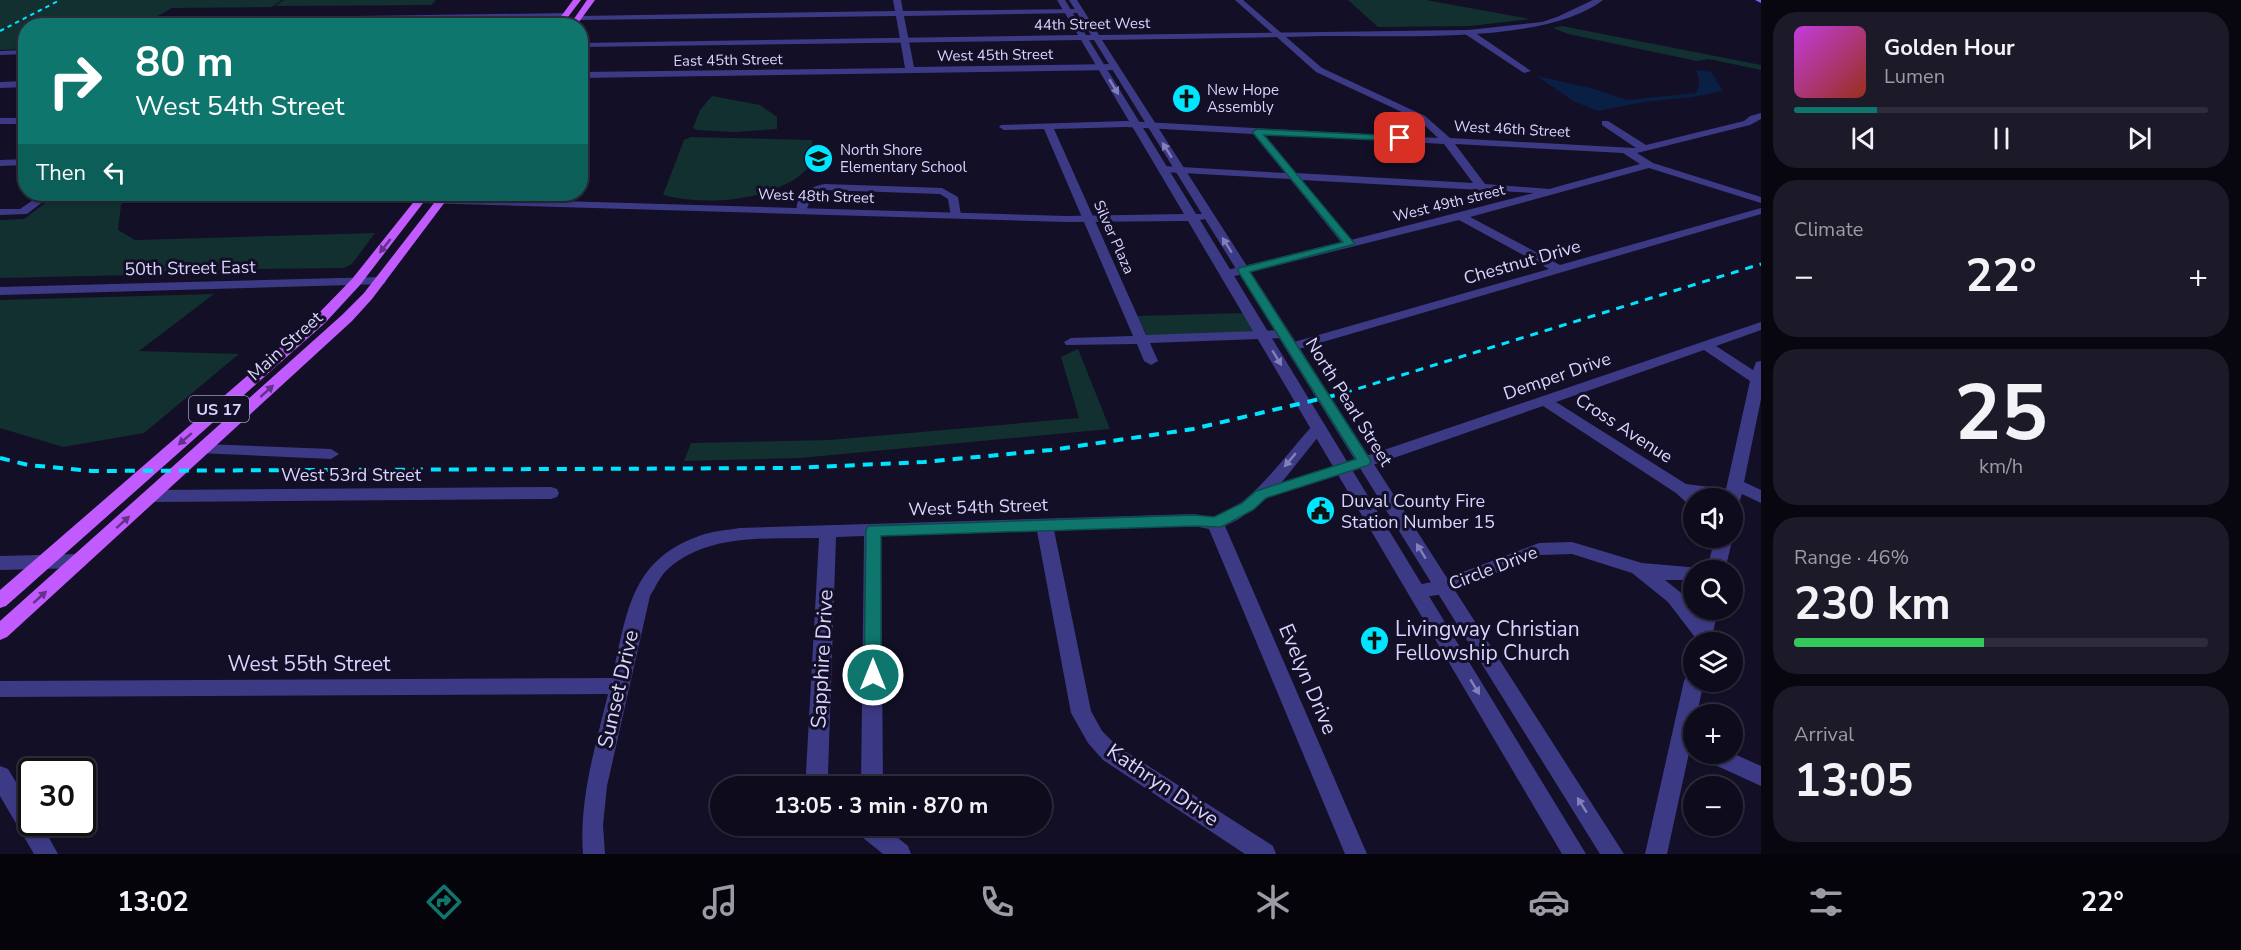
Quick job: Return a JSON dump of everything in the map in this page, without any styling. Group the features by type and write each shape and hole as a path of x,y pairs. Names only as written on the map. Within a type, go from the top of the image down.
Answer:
{"main road":[{"path":"563,18 577,0"},
{"path":"578,18 591,0"},
{"name":"Main Street","path":"0,601 318,322 356,282 419,201"},
{"name":"Main Street","path":"0,632 347,318 380,281 440,201"}],"street":[{"path":"897,0 910,70"},
{"name":"North Pearl Street","path":"1061,0 1164,169 1202,217"},
{"name":"North Pearl Street","path":"1073,0 1179,170 1202,217 1235,272 1264,335 1575,854"},
{"path":"1239,0 1319,70 1422,118 1447,141 1481,186"},
{"name":"44th Street West","path":"588,45 1468,32 1507,30 1549,22 1570,15 1599,0"},
{"path":"578,18 1079,11"},
{"path":"393,18 565,15"},
{"path":"1468,32 1527,71"},
{"path":"0,53 18,52"},
{"name":"West 45th Street","path":"876,71 1115,67"},
{"name":"East 45th Street","path":"588,75 876,71"},
{"path":"0,85 18,84"},
{"name":"West 46th Street","path":"1004,127 1137,125 1624,150 1645,149 1747,123 1761,116"},
{"path":"1750,120 1761,124"},
{"path":"0,121 18,121"},
{"path":"1605,123 1645,149"},
{"name":"Silver Plaza","path":"1048,126 1150,361"},
{"path":"1257,132 1349,244"},
{"path":"1624,150 1649,165 1761,200"},
{"path":"0,163 18,162"},
{"name":"West 49th street","path":"1235,272 1460,216 1649,165"},
{"path":"1164,169 1558,190"},
{"path":"801,211 807,194 814,188 942,190 953,197 955,215"},
{"path":"0,212 23,212 38,201"},
{"name":"West 48th Street","path":"545,201 1090,219 1202,217"},
{"name":"Chestnut Drive","path":"1071,342 1264,335 1288,341 1560,270 1761,211"},
{"path":"1460,216 1560,270"},
{"name":"North Pearl Street","path":"1235,272 1288,341 1613,854"},
{"name":"50th Street East","path":"0,291 380,281"},
{"name":"Demper Drive","path":"1364,461 1760,328"},
{"path":"1706,345 1759,373 1735,488"},
{"name":"Cross Avenue","path":"1545,401 1683,491"},
{"path":"1215,523 1247,506 1261,494 1319,427"},
{"path":"203,449 331,454"},
{"path":"1261,494 1364,461"},
{"name":"West 53rd Street","path":"151,496 551,493"},
{"path":"1743,495 1761,497"},
{"name":"West 54th Street","path":"690,546 740,534 1194,520 1215,523"},
{"name":"Evelyn Drive","path":"1215,523 1356,854"},
{"name":"Kathryn Drive","path":"1044,525 1081,712 1095,736 1110,753 1265,854"},
{"path":"872,776 873,530"},
{"name":"Sapphire Drive","path":"818,776 828,532"},
{"name":"Sunset Drive","path":"594,854 592,825 596,786 641,595 660,566 690,546"},
{"name":"Circle Drive","path":"1418,591 1444,587 1539,549 1555,547 1588,552 1638,568 1663,573 1683,573"},
{"path":"0,563 79,561"},
{"name":"Circle Drive","path":"1638,568 1674,597 1699,632"},
{"name":"West 55th Street","path":"0,689 618,686"},
{"path":"1656,854 1683,760"},
{"path":"1735,764 1761,776"},
{"path":"0,776 47,854"},
{"path":"879,836 900,854"}],"green space":[{"path":"0,0 282,0 272,7 172,8 154,18 18,18 18,49 0,50"},
{"path":"284,0 436,0 431,5 275,6"},
{"path":"1348,0 1426,0 1530,19 1471,26 1378,27"},
{"path":"1562,26 1761,65 1761,70 1709,59 1697,61 1568,34 1553,28"},
{"path":"712,96 760,105 777,117 777,129 735,132 693,128 700,110"},
{"path":"691,137 812,140 815,162 790,182 744,198 711,201 663,195 684,140"},
{"path":"48,201 124,201 121,205 118,230 135,240 375,233 352,264 344,268 183,270 132,275 0,278 0,220 24,219"},
{"path":"214,294 139,351 239,354 144,433 63,447 0,428 0,300"},
{"path":"1244,313 1255,332 1147,336 1137,316"},
{"path":"1078,349 1110,429 800,458 684,461 691,443 830,440 1079,418 1061,357"}],"water":[{"path":"1696,70 1711,72 1723,91 1598,111 1573,101 1537,76 1594,89 1627,100 1696,93 1699,82"}],"railway":[{"path":"25,18 60,0"},
{"path":"0,31 18,22"},
{"path":"1344,393 1761,264"},
{"path":"0,458 28,465 92,471 793,468 924,462 1051,450 1193,429 1349,392"}],"place":[{"name":"New Hope Assembly","path":"1186,99"},
{"name":"North Shore Elementary School","path":"819,159"},
{"name":"Duval County Fire Station Number 15","path":"1320,511"},
{"name":"Livingway Christian Fellowship Church","path":"1374,641"}],"route":[{"path":"873,675 873,530 1194,520 1215,523 1247,506 1261,494 1364,461 1243,271 1349,244 1257,132 1400,138"}]}
